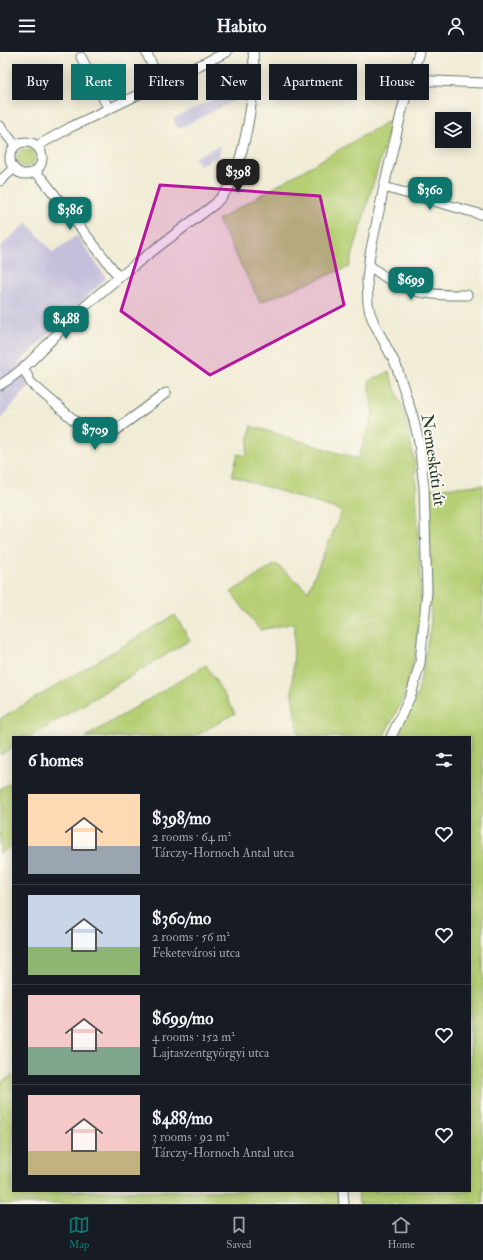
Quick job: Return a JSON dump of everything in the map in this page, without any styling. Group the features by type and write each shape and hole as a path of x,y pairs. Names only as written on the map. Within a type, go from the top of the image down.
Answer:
{"street":[{"path":"146,52 152,64"},
{"path":"198,66 227,52"},
{"path":"0,385 24,369 82,309 119,277 215,204 228,189 241,151 248,118 253,85 253,52"},
{"name":"Nemeskúti út","path":"415,64 419,52"},
{"path":"81,57 109,109"},
{"path":"429,81 483,83"},
{"path":"37,146 71,127 134,97"},
{"name":"Nemeskúti út","path":"391,736 411,695 420,663 427,591 424,487 419,442 409,403 396,365 374,323 368,303 367,279 370,254 384,187 405,100"},
{"path":"0,126 16,145"},
{"path":"29,142 37,146 42,154 39,168 31,173 21,174 13,168 9,159 12,149 16,145 29,142"},
{"path":"0,181 13,168"},
{"path":"35,171 119,277"},
{"path":"384,187 483,215"},
{"path":"369,265 392,283 409,290 435,294 467,295"},
{"path":"24,369 31,383 97,440 112,432 166,393"},
{"path":"343,1192 344,1204"}],"highlighted area":[{"path":"160,185 320,196 344,305 210,375 121,311"}],"shaded area":[{"path":"210,100 235,100 178,129 173,119"},
{"path":"220,145 219,156 199,166 195,157"},
{"path":"27,222 53,253 77,235 106,278 19,363 29,386 0,420 0,247"}],"green space":[{"path":"392,119 349,267 260,302 218,220"},
{"path":"22,149 30,149 35,154 33,165 30,167 22,167 17,162 17,154"},
{"path":"389,372 404,413 415,464 421,599 415,657 403,699 384,736 299,736 292,694 295,623 260,630 231,592 276,564 308,591 342,511 232,476 238,454 246,456 251,426 358,459 373,415 369,381"},
{"path":"483,485 483,1204 359,1204 358,1192 471,1192 471,736 395,736 418,693 431,623 428,489"},
{"path":"175,615 190,640 32,736 12,736 12,748 0,755 0,719"},
{"path":"206,665 235,713 196,736 88,736"},
{"path":"12,782 12,846 0,853 0,789"},
{"path":"12,1076 12,1192 338,1192 338,1204 0,1204 0,1083"}]}
